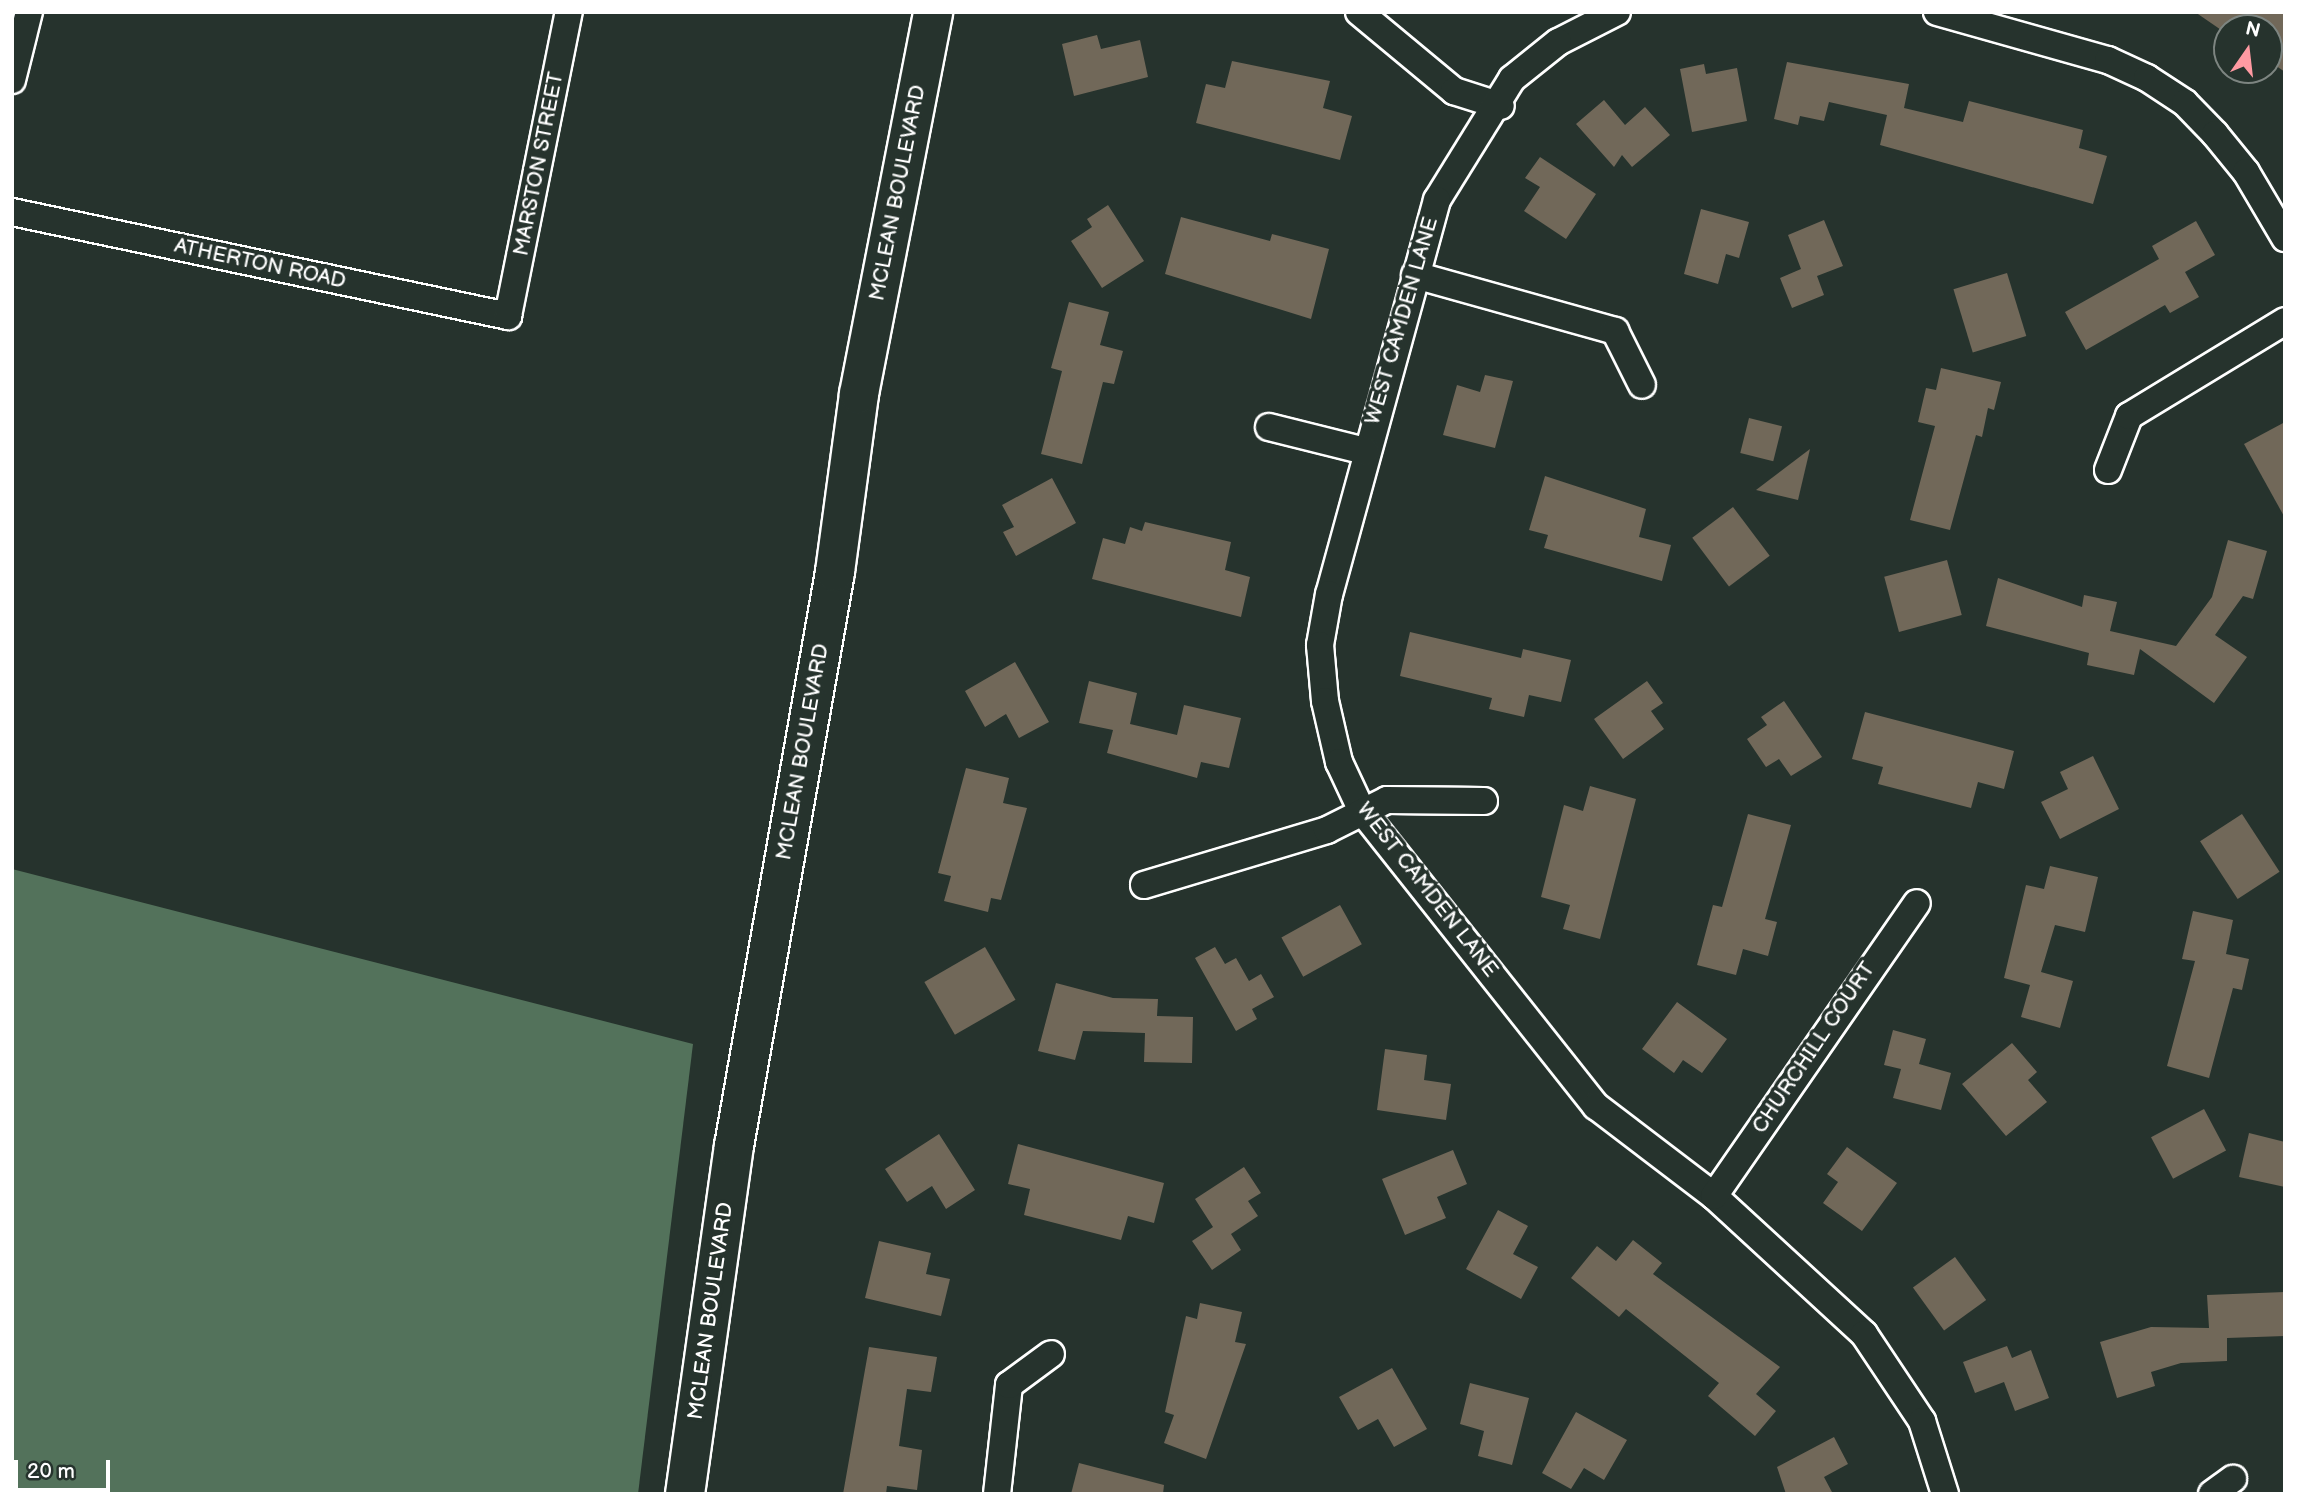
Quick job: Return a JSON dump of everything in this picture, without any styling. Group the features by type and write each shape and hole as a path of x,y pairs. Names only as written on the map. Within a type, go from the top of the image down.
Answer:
{"main road":[{"name":"MCLEAN BOULEVARD","path":"685,1494 734,1146 835,572 859,394 933,12"}],"street":[{"path":"12,80 29,12"},
{"name":"MARSTON STREET","path":"508,316 569,12"},
{"path":"1359,12 1454,91 1501,106"},
{"name":"WEST CAMDEN LANE","path":"1617,12 1559,42 1512,79 1501,106 1437,200 1365,451 1320,645 1339,762 1362,811 1596,1105 1714,1196 1864,1334 1922,1420 1951,1493"},
{"path":"1937,12 2108,60 2156,84 2185,103 2230,153 2285,238"},
{"name":"ATHERTON ROAD","path":"12,212 508,316"},
{"path":"1415,275 1615,331 1642,385"},
{"path":"2108,470 2129,416 2285,321"},
{"path":"1269,427 1365,451"},
{"path":"1144,885 1327,830 1387,800 1484,801"},
{"name":"CHURCHILL COURT","path":"1714,1196 1917,903"},
{"path":"997,1494 1009,1385 1051,1354"}],"green space":[{"path":"12,869 693,1044 638,1494 12,1494"}],"building":[{"path":"2195,12 2285,12 2285,72 2283,14 2213,14 2213,24"},
{"path":"1097,35 1101,49 1140,40 1148,77 1074,96 1062,44"},
{"path":"1232,61 1330,81 1323,108 1352,116 1340,160 1196,123 1206,84 1225,88"},
{"path":"1787,62 1909,84 1904,108 1963,122 1969,101 2083,130 2079,148 2107,156 2093,204 1880,145 1887,115 1829,102 1824,121 1800,116 1798,125 1774,119"},
{"path":"1704,64 1706,74 1737,68 1747,121 1692,132 1680,69"},
{"path":"1604,100 1625,125 1645,107 1670,135 1632,167 1622,155 1614,167 1576,124"},
{"path":"1540,157 1596,194 1566,239 1524,211 1540,187 1525,178"},
{"path":"1108,205 1144,261 1102,288 1071,241 1092,227 1087,219"},
{"path":"1701,209 1749,222 1739,258 1726,254 1718,284 1684,274"},
{"path":"1181,217 1270,241 1272,234 1329,249 1311,319 1165,274"},
{"path":"1824,220 1843,266 1817,276 1824,295 1792,308 1780,278 1801,269 1788,235"},
{"path":"2196,221 2215,255 2185,272 2199,297 2170,313 2165,305 2086,350 2065,312 2159,259 2152,246"},
{"path":"2007,273 2026,336 1973,352 1953,289"},
{"path":"1069,302 1109,312 1100,345 1123,351 1114,384 1103,382 1082,464 1041,454 1062,371 1051,368"},
{"path":"1941,368 2001,382 1994,410 1988,408 1982,437 1976,435 1950,530 1910,520 1935,426 1918,422 1926,388 1936,390"},
{"path":"1485,375 1513,381 1495,448 1443,435 1457,385 1480,392"},
{"path":"1749,418 1782,426 1773,461 1740,453"},
{"path":"2285,422 2285,518 2244,444"},
{"path":"1810,449 1798,500 1756,490"},
{"path":"1545,476 1646,509 1639,537 1671,545 1662,581 1544,548 1548,535 1529,530"},
{"path":"1052,478 1076,523 1016,556 1003,532 1014,527 1002,505"},
{"path":"1733,507 1770,556 1729,586 1692,538"},
{"path":"1145,522 1231,542 1225,570 1250,577 1241,617 1092,579 1103,538 1125,544 1130,527 1142,531"},
{"path":"2228,540 2267,551 2253,599 2243,596 2215,635 2247,657 2214,703 2140,649 2134,675 2087,665 2089,653 1986,626 1998,578 2082,607 2084,595 2117,602 2110,631 2176,646 2212,597"},
{"path":"1947,560 1962,615 1899,632 1884,577"},
{"path":"1410,632 1521,658 1523,649 1571,660 1561,702 1529,695 1524,717 1489,709 1492,698 1400,676"},
{"path":"1015,662 1049,722 1019,738 1006,714 985,727 965,691"},
{"path":"1089,681 1137,693 1130,724 1177,735 1184,705 1241,718 1229,768 1201,762 1197,778 1107,753 1113,730 1079,723"},
{"path":"1647,681 1663,703 1651,711 1664,729 1623,759 1594,719"},
{"path":"1784,701 1822,757 1791,776 1779,759 1766,767 1747,739 1767,725 1761,717"},
{"path":"1865,712 2014,751 2004,789 1978,782 1971,808 1878,784 1883,767 1852,759"},
{"path":"2093,756 2119,809 2060,839 2041,802 2068,789 2060,772"},
{"path":"966,768 1009,778 1003,803 1027,808 1001,900 991,898 988,912 944,901 951,876 938,873"},
{"path":"1590,786 1636,799 1600,939 1563,929 1570,905 1541,897 1564,805 1583,811"},
{"path":"1748,814 1791,825 1765,919 1777,922 1768,956 1743,949 1736,975 1697,965 1713,905 1722,907"},
{"path":"2242,814 2280,872 2238,899 2200,841"},
{"path":"2050,866 2098,877 2085,932 2055,925 2041,972 2073,981 2060,1028 2021,1017 2030,985 2004,978 2026,885 2044,889"},
{"path":"1340,905 1362,944 1303,977 1281,937"},
{"path":"2193,911 2233,920 2226,954 2249,959 2242,990 2233,988 2209,1078 2167,1066 2195,961 2182,959"},
{"path":"985,947 1015,1000 955,1035 924,982"},
{"path":"1215,947 1225,964 1236,958 1249,981 1261,974 1274,997 1252,1009 1257,1019 1236,1031 1195,958"},
{"path":"1056,983 1113,998 1158,999 1157,1016 1193,1017 1192,1063 1144,1062 1145,1033 1083,1031 1075,1060 1038,1051"},
{"path":"1677,1002 1727,1039 1702,1073 1683,1060 1674,1073 1642,1049"},
{"path":"1893,1030 1926,1039 1919,1064 1951,1073 1941,1110 1893,1098 1901,1069 1884,1065"},
{"path":"2012,1043 2037,1072 2028,1080 2047,1102 2006,1136 1962,1084"},
{"path":"1385,1049 1427,1055 1424,1080 1451,1084 1446,1120 1377,1110"},
{"path":"2204,1109 2226,1150 2173,1179 2151,1137"},
{"path":"2249,1133 2285,1142 2285,1187 2239,1177"},
{"path":"939,1134 975,1190 946,1209 932,1186 907,1202 885,1169"},
{"path":"1018,1144 1164,1183 1154,1223 1128,1216 1121,1240 1024,1215 1030,1189 1008,1184"},
{"path":"1847,1147 1897,1183 1862,1231 1823,1203 1838,1182 1827,1174"},
{"path":"1453,1150 1467,1184 1437,1197 1446,1218 1405,1235 1382,1179"},
{"path":"1244,1167 1261,1193 1248,1201 1258,1216 1231,1234 1241,1250 1212,1270 1192,1241 1213,1227 1195,1199"},
{"path":"1498,1210 1528,1226 1513,1254 1538,1267 1521,1299 1466,1269"},
{"path":"1633,1240 1662,1263 1653,1274 1780,1367 1756,1394 1776,1411 1755,1436 1708,1396 1719,1383 1626,1309 1619,1317 1571,1278 1597,1246 1616,1261"},
{"path":"879,1241 931,1253 926,1274 950,1279 941,1316 865,1298"},
{"path":"1955,1257 1986,1300 1944,1330 1913,1288"},
{"path":"2285,1292 2285,1336 2227,1338 2227,1361 2181,1363 2151,1372 2155,1386 2117,1398 2100,1342 2151,1327 2209,1328 2207,1295"},
{"path":"1200,1303 1242,1312 1235,1342 1246,1344 1206,1459 1164,1443 1174,1415 1165,1412 1186,1316 1197,1319"},
{"path":"2007,1346 2012,1358 2031,1350 2049,1398 2015,1411 2004,1382 1975,1393 1963,1362"},
{"path":"869,1347 937,1357 931,1392 907,1389 899,1446 922,1450 917,1490 887,1486 886,1494 843,1494"},
{"path":"1392,1368 1427,1429 1394,1447 1378,1419 1358,1430 1339,1397"},
{"path":"1470,1383 1529,1398 1512,1465 1478,1456 1484,1431 1460,1424"},
{"path":"1576,1412 1627,1440 1604,1480 1584,1468 1571,1489 1542,1473"},
{"path":"1834,1437 1848,1464 1824,1477 1833,1494 1786,1494 1777,1467"},
{"path":"1079,1463 1164,1485 1163,1494 1071,1494"}]}
